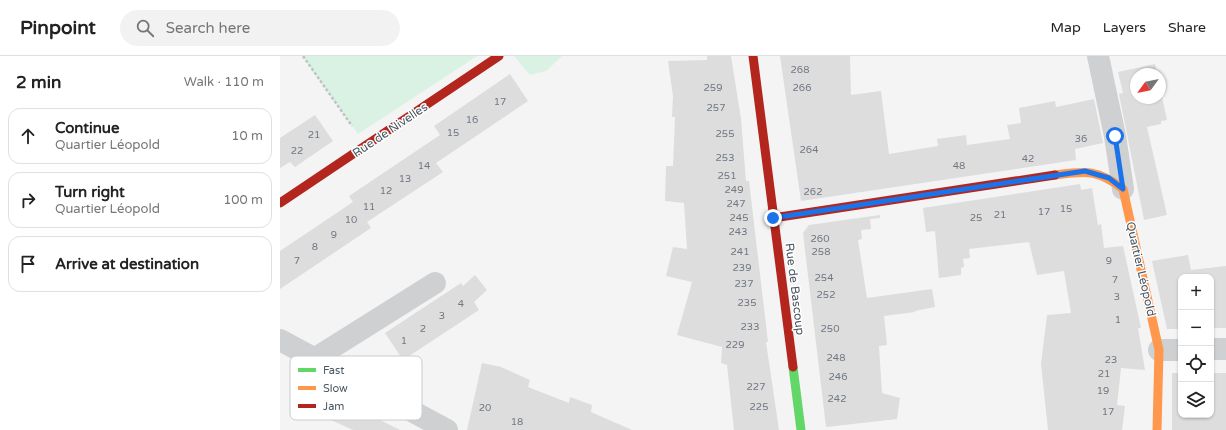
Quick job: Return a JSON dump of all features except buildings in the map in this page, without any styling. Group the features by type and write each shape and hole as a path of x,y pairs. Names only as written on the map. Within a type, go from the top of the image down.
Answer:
{"street":[{"name":"Rue de Nivelles","path":"280,203 499,56"},
{"name":"Rue de Bascoup","path":"753,56 801,430"},
{"name":"Quartier Léopold","path":"1098,56 1115,136 1123,189 1159,350 1157,430"},
{"path":"773,218 1085,171 1109,178 1123,189"},
{"path":"319,356 435,283"},
{"path":"280,340 309,356"},
{"path":"1214,349 1226,349"},
{"path":"1159,350 1178,350"},
{"path":"422,417 447,430"}],"path":[{"path":"303,56 366,146"}],"green space":[{"path":"303,56 477,56 358,134"},
{"path":"514,56 562,56 546,71 530,75"}],"traffic: fast":[{"path":"793,367 801,430"}],"traffic: slow":[{"path":"1055,175 1084,172 1091,173 1106,178 1123,189 1159,350 1157,430"}],"traffic: jam":[{"path":"280,203 499,56"},
{"path":"753,56 793,367"},
{"path":"773,218 1055,175"}],"route":[{"path":"773,218 1085,171 1109,178 1123,189 1115,136"}]}
